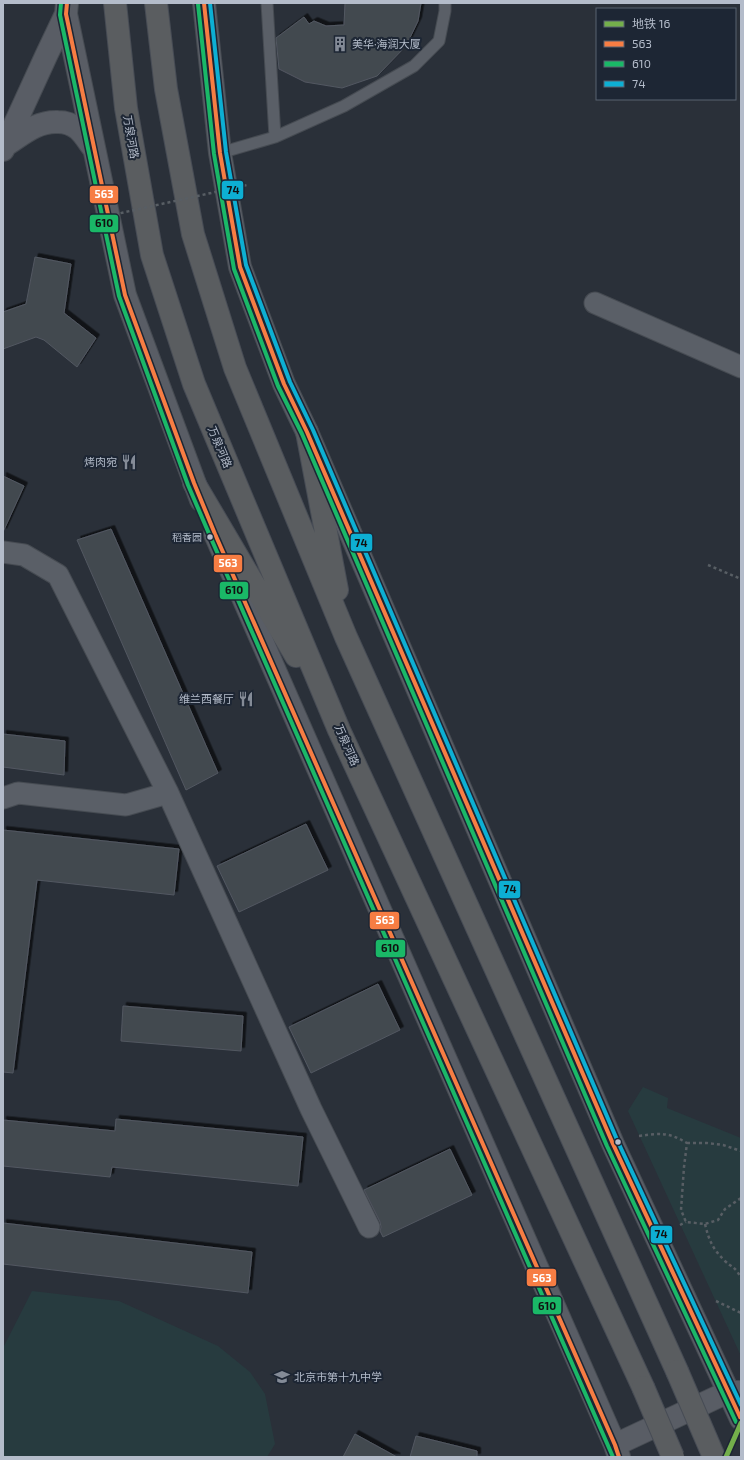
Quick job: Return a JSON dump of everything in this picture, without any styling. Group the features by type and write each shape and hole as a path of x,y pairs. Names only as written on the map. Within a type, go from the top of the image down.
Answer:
{"highway":[{"name":"万泉河路","path":"115,3 126,108 152,255 194,384 339,730 643,1387 673,1457"},
{"path":"156,3 166,89 193,234 235,368 346,637 677,1371 714,1457"},
{"path":"307,432 346,637"},
{"path":"194,483 339,730"}],"street":[{"path":"204,3 220,153 240,267 284,384 307,432 613,1144 735,1392 741,1419"},
{"path":"4,148 67,9"},
{"path":"67,9 94,149 125,295 194,483 617,1451 735,1392"},
{"path":"4,148 38,124 65,122 78,129 94,149"},
{"path":"595,303 741,367"},
{"path":"3,552 24,555 58,575 168,793 311,1109 369,1227"},
{"path":"3,798 18,793 126,805 168,793"}],"lane":[{"path":"267,3 275,137"},
{"path":"220,153 275,137 344,106 414,66 439,41 445,11 445,3"}],"path":[{"path":"103,217 247,185"},
{"path":"708,566 741,579"},
{"path":"639,1136 657,1134 673,1135 687,1143 723,1145 741,1151"},
{"path":"686,1222 682,1210 684,1167 687,1143"},
{"path":"680,1225 686,1222 705,1224 718,1220 725,1209 741,1198"},
{"path":"705,1224 709,1240 725,1261 736,1269 741,1278"},
{"path":"716,1301 741,1313"}],"green space":[{"path":"643,1087 668,1098 667,1108 741,1138 741,1356 628,1111"},
{"path":"32,1291 119,1301 218,1346 250,1372 265,1394 275,1444 267,1457 3,1457 3,1348"}],"building":[{"name":"美华·海润大厦","path":"345,3 421,3 418,21 406,46 377,76 342,88 305,82 279,69 276,38 304,17 309,24 314,21 326,26 344,25"},
{"path":"35,257 71,264 64,313 96,338 77,367 44,340 36,337 3,349 3,312 26,304"},
{"path":"3,476 24,486 3,532"},
{"path":"111,529 218,773 186,790 77,540"},
{"path":"3,734 65,741 64,775 3,767"},
{"path":"306,824 328,870 239,912 217,866"},
{"path":"3,830 179,849 174,895 37,880 13,1073 3,1072"},
{"path":"378,984 400,1030 311,1073 289,1027"},
{"path":"123,1006 243,1016 241,1051 121,1041"},
{"path":"116,1119 303,1137 298,1186 112,1167 110,1177 3,1166 3,1120 115,1131"},
{"path":"450,1149 472,1195 383,1237 380,1231 380,1222 364,1190"},
{"path":"3,1223 252,1252 248,1293 3,1264"},
{"path":"355,1434 397,1457 343,1457"},
{"path":"416,1436 477,1451 477,1457 410,1457"}],"metro line":[{"name":"16","path":"726,1457 741,1423"}],"transit line":[{"name":"610","path":"61,3 60,15 119,296 188,485 613,1457"},
{"name":"563","path":"67,3 66,14 125,295 194,483 619,1457"},
{"name":"563","path":"204,3 220,153 240,267 284,384 307,432 613,1144 741,1419"},
{"name":"74","path":"210,3 226,152 246,265 290,382 313,430 618,1142 741,1405"},
{"name":"610","path":"198,4 214,154 234,269 278,386 302,434 607,1146 736,1422"}],"place":[{"name":"美华·海润大厦","path":"340,44"},
{"name":"烤肉宛","path":"129,462"},
{"name":"稻香园","path":"210,537"},
{"name":"维兰西餐厅","path":"246,699"},
{"name":"北京市第十九中学","path":"282,1377"}]}
